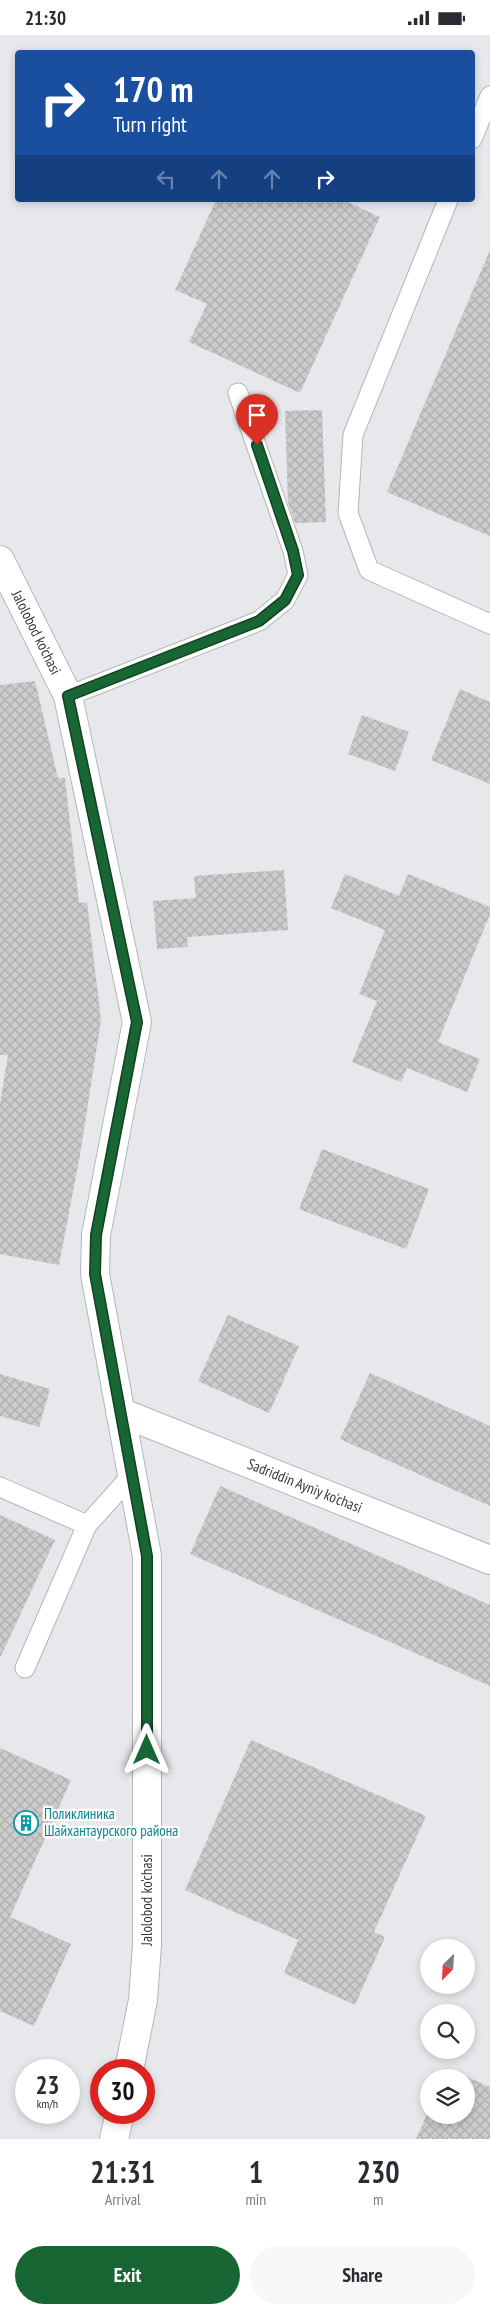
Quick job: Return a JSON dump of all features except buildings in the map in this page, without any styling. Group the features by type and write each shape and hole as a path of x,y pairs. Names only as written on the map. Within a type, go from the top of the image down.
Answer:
{"street":[{"name":"Jalolobod ko'chasi","path":"0,560 68,696 137,1022 96,1235 95,1274 147,1556 147,1945 142,2000 131,2059"},
{"name":"Sadriddin Ayniy ko'chasi","path":"120,1412 490,1560"},
{"path":"114,2139 117,2124"}],"lane":[{"path":"475,132 490,96"},
{"path":"447,202 353,435 348,513 369,570 490,624"},
{"path":"68,696 259,621 285,600 298,575 293,551 238,393"},
{"path":"25,1668 87,1525 132,1475"},
{"path":"0,1487 87,1525"}],"place":[{"name":"Поликлиника Шайхантаурского района","path":"26,1823"}],"route":[{"path":"147,1750 147,1556 95,1274 96,1235 137,1022 68,696 259,621 285,600 298,575 293,551 257,445"}]}
